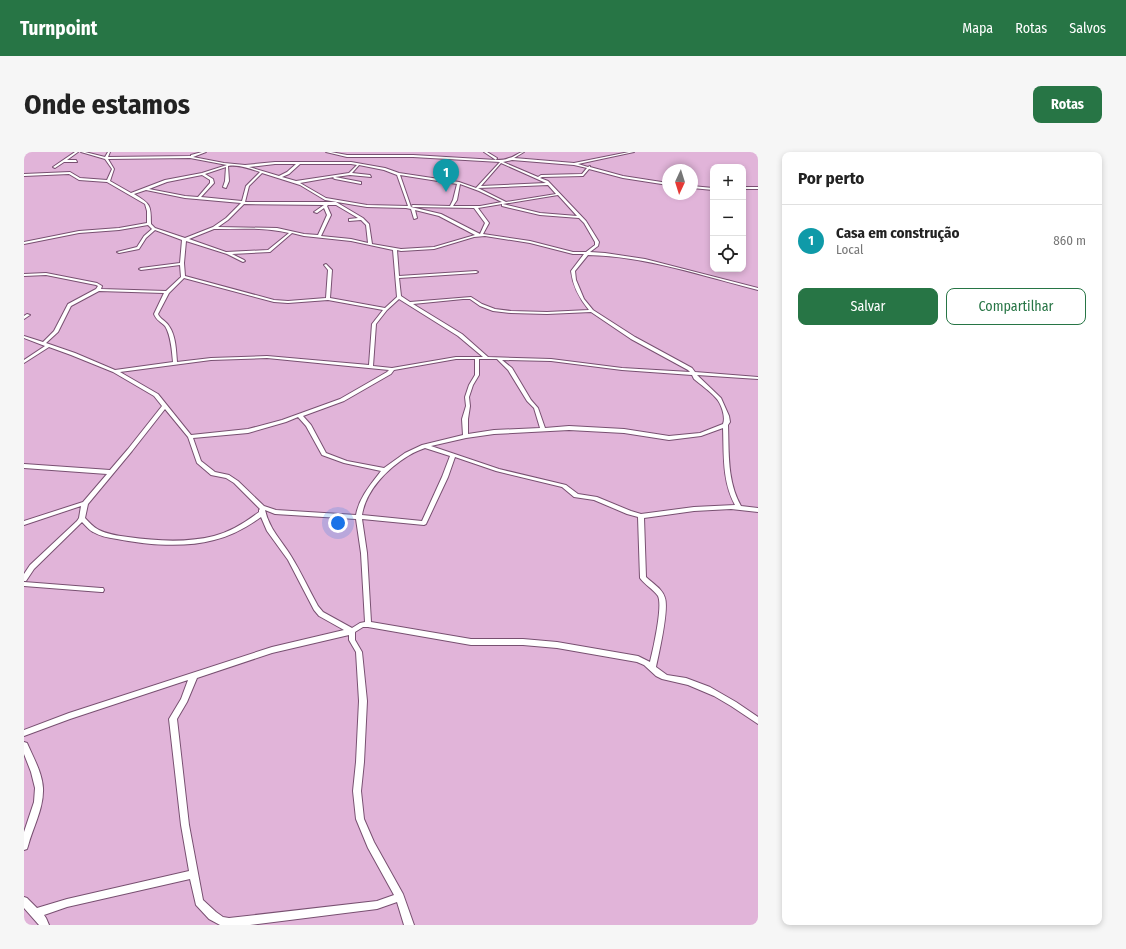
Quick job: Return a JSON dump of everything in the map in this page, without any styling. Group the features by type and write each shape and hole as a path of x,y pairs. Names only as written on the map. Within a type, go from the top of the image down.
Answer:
{"street":[{"path":"54,167 77,152"},
{"path":"82,152 106,158 190,157 229,166 258,164 352,163 385,169 398,174 477,188 506,203"},
{"path":"96,155 109,152"},
{"path":"106,158 109,152"},
{"path":"190,157 205,152"},
{"path":"327,152 347,156 388,154 501,161 523,152"},
{"path":"484,152 549,184 590,230 597,244 588,252 573,271 574,280 579,294 592,311 633,338 690,369 693,374 719,398 727,416 727,422 725,425 729,485 739,507"},
{"path":"574,164 633,152"},
{"path":"168,154 171,157"},
{"path":"347,156 352,163"},
{"path":"106,158 114,170 108,180"},
{"path":"511,158 574,164 628,178 662,183"},
{"path":"64,161 76,161"},
{"path":"477,188 501,161"},
{"path":"280,177 288,173 299,163"},
{"path":"350,174 358,164"},
{"path":"132,194 166,181 203,174 229,166"},
{"path":"225,187 229,166"},
{"path":"244,166 280,177 307,188 325,199 332,201 367,206 411,208 443,216 480,235 530,242 574,253 588,252 662,264 758,289"},
{"path":"538,178 541,176 583,175 589,168"},
{"path":"184,240 214,228 227,219 242,202 248,186 262,171"},
{"path":"24,175 70,173 79,179 108,180 146,203 150,211 149,224"},
{"path":"199,198 212,183 212,180 203,174"},
{"path":"295,183 350,174 370,176"},
{"path":"398,174 415,218"},
{"path":"332,178 360,183"},
{"path":"452,207 459,184"},
{"path":"477,188 549,184"},
{"path":"146,188 176,196 242,202 326,205 345,203"},
{"path":"698,188 710,189"},
{"path":"746,188 758,188"},
{"path":"411,208 476,208 559,194"},
{"path":"319,236 329,215 325,199"},
{"path":"332,201 362,219 369,228 370,244"},
{"path":"501,204 540,214 580,217"},
{"path":"316,212 326,205"},
{"path":"214,228 261,228 334,237 395,249 434,248 480,235 487,223 476,208"},
{"path":"350,220 362,219"},
{"path":"24,243 79,232 119,229 149,224 154,228 184,240 226,253 243,261"},
{"path":"119,252 138,248 145,237 154,228"},
{"path":"226,253 269,251 291,232"},
{"path":"183,277 180,264 184,253 184,240"},
{"path":"395,249 398,297"},
{"path":"574,253 582,259"},
{"path":"141,269 180,264"},
{"path":"326,265 330,270 328,299"},
{"path":"397,277 476,272"},
{"path":"24,275 46,274 97,284 100,286 98,290"},
{"path":"175,364 173,342 167,326 156,316 167,292 183,277"},
{"path":"183,277 274,301 288,302 328,299 386,308"},
{"path":"43,344 56,332 69,305 98,290 167,292"},
{"path":"398,297 411,303 443,325 460,334 487,358"},
{"path":"371,367 374,324 386,308 398,297"},
{"path":"411,303 471,298 476,304 507,313 592,311"},
{"path":"24,337 73,354 115,371 156,395 190,437 196,456 202,465 213,474 227,476 236,482 262,510 424,523 446,477 454,455"},
{"path":"24,362 48,345"},
{"path":"115,371 211,359 267,357 392,369 456,358 498,358 551,360 622,369 758,378"},
{"path":"466,436 465,419 468,406 466,397 471,384 477,375 477,358"},
{"path":"498,358 510,369 529,401 536,408 543,428"},
{"path":"190,437 248,431 280,423 349,397 389,373 392,369"},
{"path":"123,377 131,370"},
{"path":"24,578 32,567 82,518 85,503 130,450 165,405"},
{"path":"299,415 308,425 324,454 346,462 385,470"},
{"path":"368,624 364,553 359,517 365,497 385,470 400,458 424,446 466,436 494,432 543,428 569,428 624,431 669,438 700,434 725,425"},
{"path":"424,446 498,470 564,486 576,496 595,498 629,513 641,516 694,509 739,507 758,510"},
{"path":"24,466 110,472"},
{"path":"24,523 85,503"},
{"path":"71,508 83,510"},
{"path":"82,518 98,532 121,537 169,542 215,538 243,526 262,510"},
{"path":"262,510 262,516 269,529 289,557 316,608 322,614 352,631"},
{"path":"641,516 643,578 659,594 663,603 658,641 652,667"},
{"path":"24,584 101,590"},
{"path":"24,734 69,716 272,650 352,631 362,625 368,624 471,642 523,642 557,645 638,659 652,667 664,677 690,682 738,705 758,721"},
{"path":"352,631 352,640 358,652 361,668 363,701 357,791 360,819 371,845 400,897 409,925"},
{"path":"194,675 184,700 173,719 185,825 199,902 215,918 221,922 229,923 378,905 400,897"},
{"path":"181,680 187,690"},
{"path":"24,746 37,776 39,788 38,798 24,846"},
{"path":"37,913 67,902 193,874"},
{"path":"24,901 44,921 44,925"}],"place":[{"name":"Casa em construção","path":"446,192"}]}
